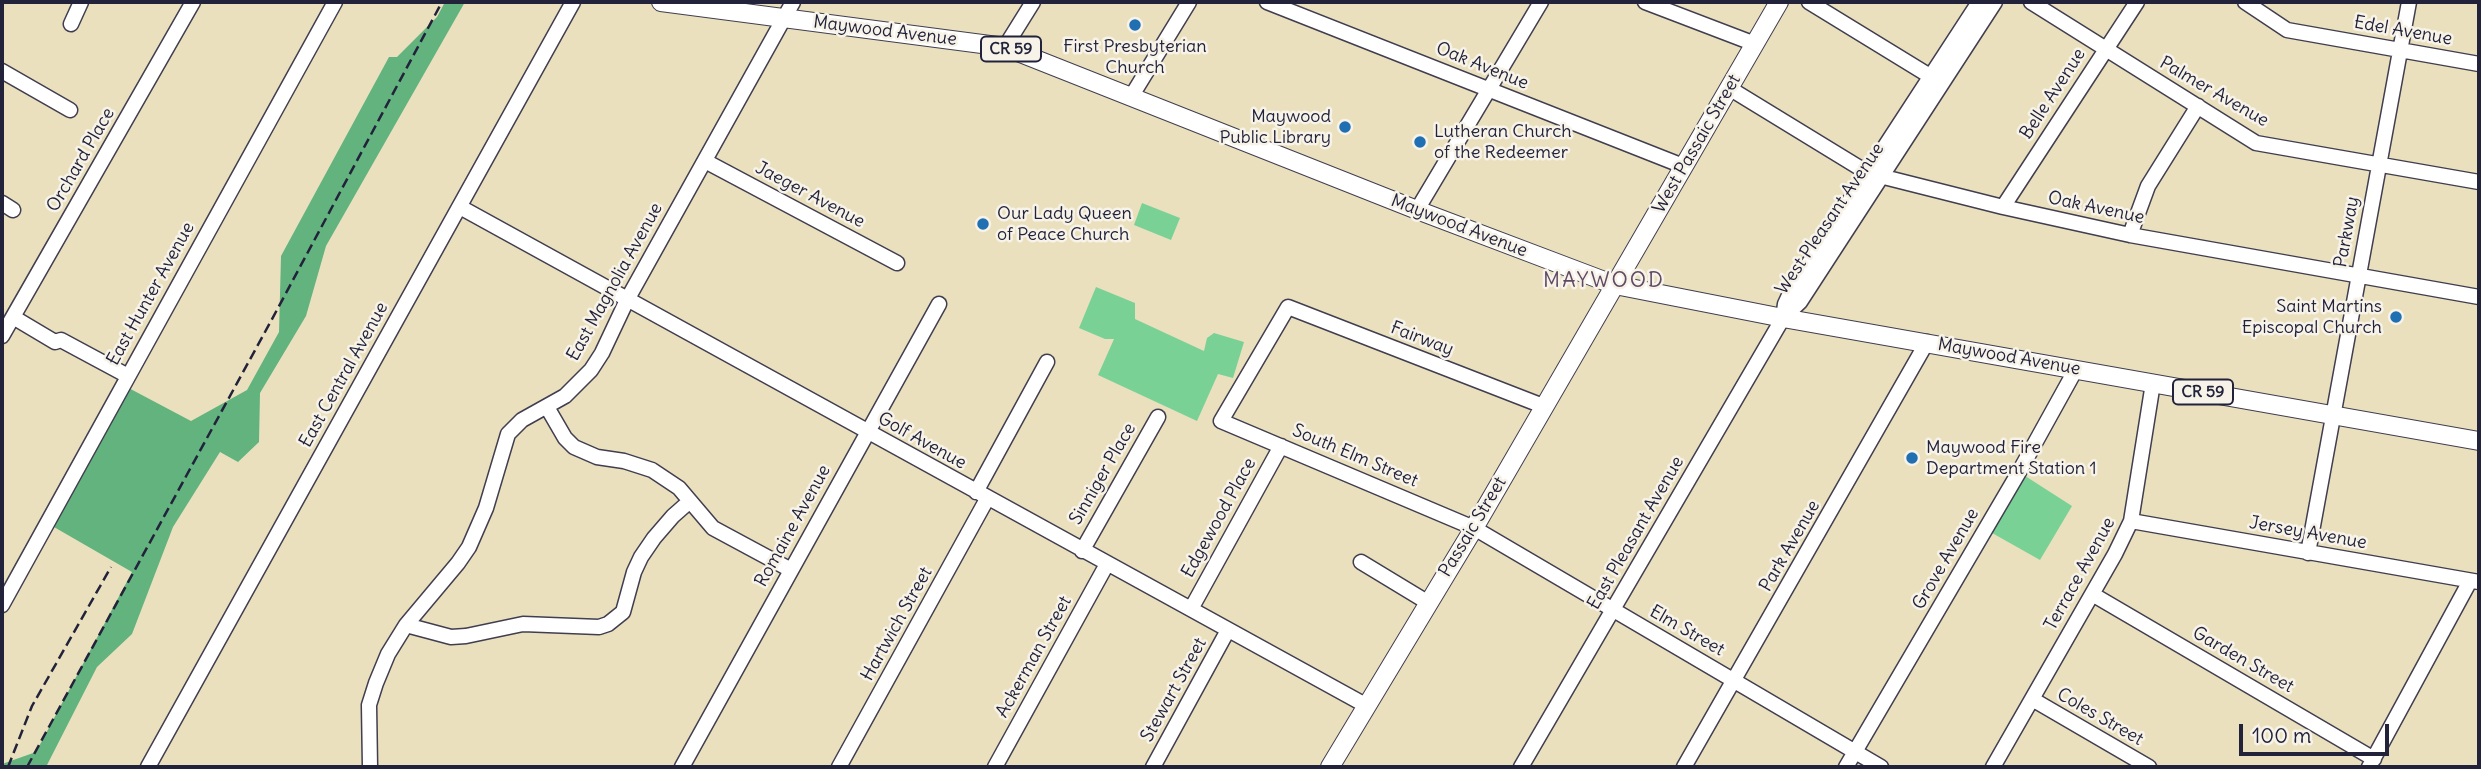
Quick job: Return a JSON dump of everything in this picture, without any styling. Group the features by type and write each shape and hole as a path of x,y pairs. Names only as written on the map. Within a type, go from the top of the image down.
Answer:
{"main road":[{"name":"Maywood Avenue","path":"661,2 1005,47 1615,285 1783,318 2479,441"},
{"name":"West Passaic Street","path":"1615,285 1779,2"},
{"name":"Passaic Street","path":"1330,767 1474,528 1615,285"}],"street":[{"path":"71,24 81,2"},
{"name":"Orchard Place","path":"2,335 193,2"},
{"name":"East Hunter Avenue","path":"2,605 335,2"},
{"name":"East Central Avenue","path":"148,767 573,2"},
{"name":"East Magnolia Avenue","path":"370,767 369,705 388,654 406,625 458,563 468,547 486,508 509,434 522,420 565,396 591,370 627,300 793,2"},
{"path":"1005,47 1033,2"},
{"path":"1131,97 1189,2"},
{"name":"Oak Avenue","path":"1267,2 1683,166"},
{"path":"1417,210 1541,2"},
{"path":"1644,2 1755,44"},
{"path":"1809,2 1937,80"},
{"name":"West Pleasant Avenue","path":"1937,80 1979,2"},
{"name":"West Pleasant Avenue","path":"1783,318 1800,302 1875,174 1937,80 1995,2"},
{"name":"Palmer Avenue","path":"2031,2 2256,143 2479,182"},
{"name":"Belle Avenue","path":"2003,207 2137,2"},
{"name":"Edel Avenue","path":"2245,2 2287,30 2479,64"},
{"name":"Parkway","path":"2308,553 2409,2"},
{"path":"2,71 70,110"},
{"name":"Oak Avenue","path":"1729,88 1875,174 2003,207 2130,235 2479,297"},
{"path":"2130,235 2148,186 2197,106"},
{"name":"Jaeger Avenue","path":"705,162 897,263"},
{"name":"Golf Avenue","path":"460,207 1367,706"},
{"name":"Romaine Avenue","path":"682,767 939,303"},
{"name":"Fairway","path":"1221,421 1288,307 1543,406"},
{"path":"13,317 55,342 61,340 128,376"},
{"name":"East Pleasant Avenue","path":"1521,767 1783,318"},
{"name":"Park Avenue","path":"1684,767 1927,342"},
{"name":"Hartwich Street","path":"839,767 1047,362"},
{"name":"Grove Avenue","path":"1846,767 2019,472 2076,369"},
{"name":"Terrace Avenue","path":"1993,767 2131,521 2153,383"},
{"path":"547,407 565,438 574,447 597,457 624,461 652,470 678,488 713,527 791,570"},
{"name":"Sinniger Place","path":"1082,551 1158,417"},
{"name":"South Elm Street","path":"1221,421 1474,528"},
{"name":"Edgewood Place","path":"1191,609 1281,446"},
{"path":"406,625 451,636 466,636 523,624 599,627 608,624 623,612 634,572 648,547 673,516 691,501"},
{"name":"Jersey Avenue","path":"2131,521 2475,581"},
{"name":"Elm Street","path":"1474,528 1881,767"},
{"path":"1361,562 1427,602"},
{"name":"Ackerman Street","path":"995,767 1107,564"},
{"path":"2371,763 2475,581"},
{"name":"Garden Street","path":"2092,594 2371,763"},
{"name":"Stewart Street","path":"1153,767 1228,631"},
{"name":"Coles Street","path":"2032,699 2149,767"}],"green space":[{"path":"445,2 465,2 326,246 306,316 260,393 259,442 238,462 220,452 173,527 132,634 97,667 46,767 2,767 2,764 36,752 132,572 47,523 123,385 191,421 247,390 279,332 281,256 389,57 397,57 437,17"},
{"path":"1142,203 1180,218 1171,240 1134,225"},
{"path":"1096,287 1135,303 1135,319 1204,351 1207,338 1214,333 1244,342 1233,378 1218,374 1197,421 1098,375 1114,339 1105,339 1079,328"},
{"path":"2019,472 2072,506 2040,560 1985,529"}],"railway":[{"path":"27,767 442,2"},
{"path":"8,767 32,706 111,567"}],"place":[{"name":"First Presbyterian Church","path":"1135,25"},
{"name":"Maywood Public Library","path":"1345,127"},
{"name":"Lutheran Church of the Redeemer","path":"1420,142"},
{"name":"Our Lady Queen of Peace Church","path":"983,224"},
{"name":"Saint Martins Episcopal Church","path":"2396,317"},
{"name":"Maywood Fire Department Station 1","path":"1912,458"}],"district":[{"name":"MAYWOOD","path":"1604,281"}]}
